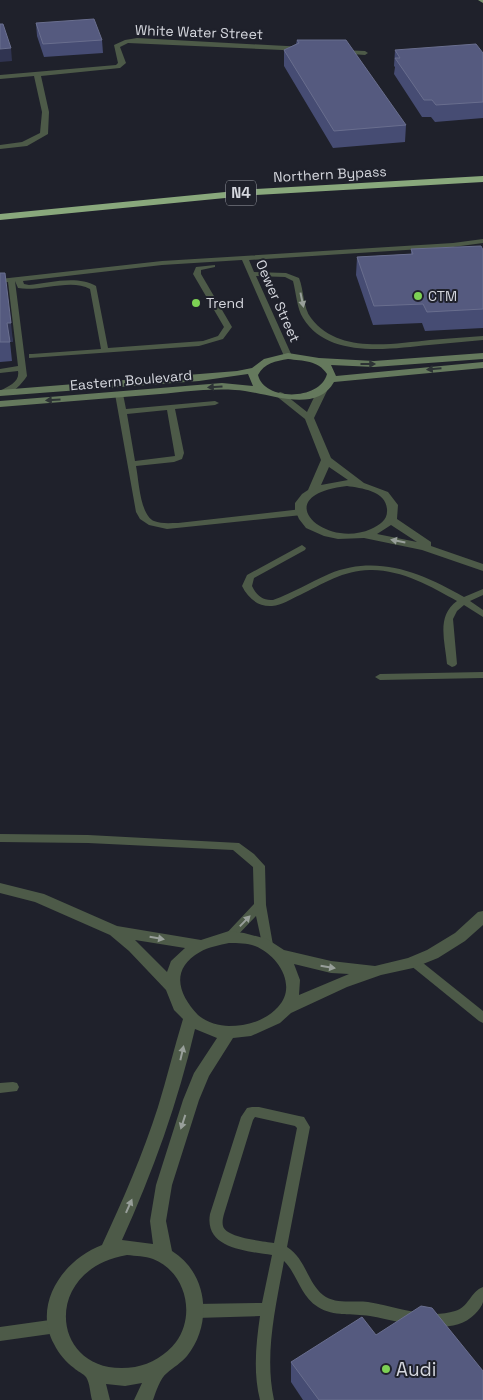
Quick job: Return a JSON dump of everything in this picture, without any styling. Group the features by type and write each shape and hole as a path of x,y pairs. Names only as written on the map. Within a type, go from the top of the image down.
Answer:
{"highway":[{"name":"Northern Bypass","path":"0,217 256,192 483,179"}],"street":[{"name":"White Water Street","path":"0,77 118,67 122,63 116,46 127,41 137,40 316,50"},
{"path":"336,51 365,53"},
{"path":"0,147 24,144 44,134 46,127 45,116 37,74"},
{"name":"Eastern Boulevard","path":"2,393 237,374 255,370 268,360 288,356 299,356 319,361 374,364 483,356"},
{"path":"309,418 322,391 329,386 333,379 328,366 319,361"},
{"path":"333,379 483,365"},
{"path":"255,370 254,380 264,390"},
{"name":"Eastern Boulevard","path":"0,404 222,386 264,390 280,395 299,397 322,391"},
{"path":"280,395 309,418 326,460 361,485 385,495 392,503 394,511 391,520 383,527 363,534"},
{"path":"313,491 326,460"},
{"path":"361,485 332,484 313,491 302,501 304,519 325,532 341,535 363,534 433,548 483,568"},
{"path":"391,520 433,548"},
{"path":"0,888 39,898 115,931 198,945"},
{"path":"287,1008 293,994 294,980 290,967 280,954 267,945 251,939 229,936 198,945 184,956 174,970 171,986 174,998 180,1009 190,1019 201,1026 229,1032 246,1032 262,1026 276,1018 287,1008 327,989 376,970 414,962 449,944 483,916"},
{"path":"115,931 171,986"},
{"path":"280,954 331,968 376,970"},
{"path":"108,1250 133,1197 162,1121 179,1069 190,1019"},
{"path":"164,1256 158,1221 159,1207 166,1177 202,1072 229,1032"},
{"path":"127,1247 146,1249 164,1256 179,1267 190,1283 196,1311 195,1321 188,1340 175,1357 158,1370 137,1376 115,1377 94,1372 76,1360 64,1345 57,1326 56,1307 66,1282 74,1271 90,1258 108,1250 127,1247"},
{"path":"143,1400 158,1370"},
{"path":"94,1372 101,1400"}],"lane":[{"path":"0,282 153,264 246,260 483,241"},
{"path":"435,246 462,252"},
{"path":"398,248 412,256"},
{"path":"32,356 199,344 221,337 226,333 228,327 197,274 197,270 200,267 246,260"},
{"name":"Oewer Street","path":"246,260 288,356"},
{"path":"253,274 291,276 296,280 305,313 310,322 318,330 338,341 379,347 483,338"},
{"path":"15,279 22,286 29,287 79,283 90,284 93,288 105,351"},
{"path":"2,393 18,384 23,376 15,279"},
{"path":"0,370 23,368"},
{"path":"119,394 140,512 144,519 152,524 178,526 302,512"},
{"path":"122,412 215,403"},
{"path":"132,464 178,457 180,453 171,408"},
{"path":"302,548 250,577 247,586 252,595 258,600 273,603 338,573 372,566 404,573 465,601 483,614"},
{"path":"452,664 448,619 452,610 483,592"},
{"path":"380,677 483,675"},
{"path":"0,838 88,839 235,846 259,866 260,905 267,945"},
{"path":"229,936 260,905"},
{"path":"414,962 483,1018"},
{"path":"0,1088 13,1087"},
{"path":"267,1400 263,1384 263,1367 268,1309 280,1250 303,1125 299,1121 252,1112 247,1117 232,1162 215,1224 220,1234 233,1240 280,1250 296,1262 308,1287 318,1300 333,1307 369,1309 399,1315 450,1319 466,1314 483,1293"},
{"path":"196,1311 268,1309"},
{"path":"0,1334 57,1326"}],"building":[{"path":"94,19 102,40 43,44 36,23"},
{"path":"0,24 3,24 11,48 0,49"},
{"path":"297,40 346,40 406,125 334,131 284,50 299,43"},
{"path":"476,44 483,53 483,102 436,105 432,100 424,100 395,58 400,58 395,50"},
{"path":"481,246 483,250 483,309 427,312 423,304 374,306 357,257 413,254 411,249"},
{"path":"0,273 5,273 11,323 7,323 10,342 0,342"},
{"name":"Audi","path":"421,1306 432,1308 483,1371 483,1400 319,1400 291,1362 362,1317 376,1335"}],"place":[{"name":"CTM","path":"418,296"},
{"name":"Trend","path":"196,303"},
{"name":"Audi","path":"386,1369"}]}
